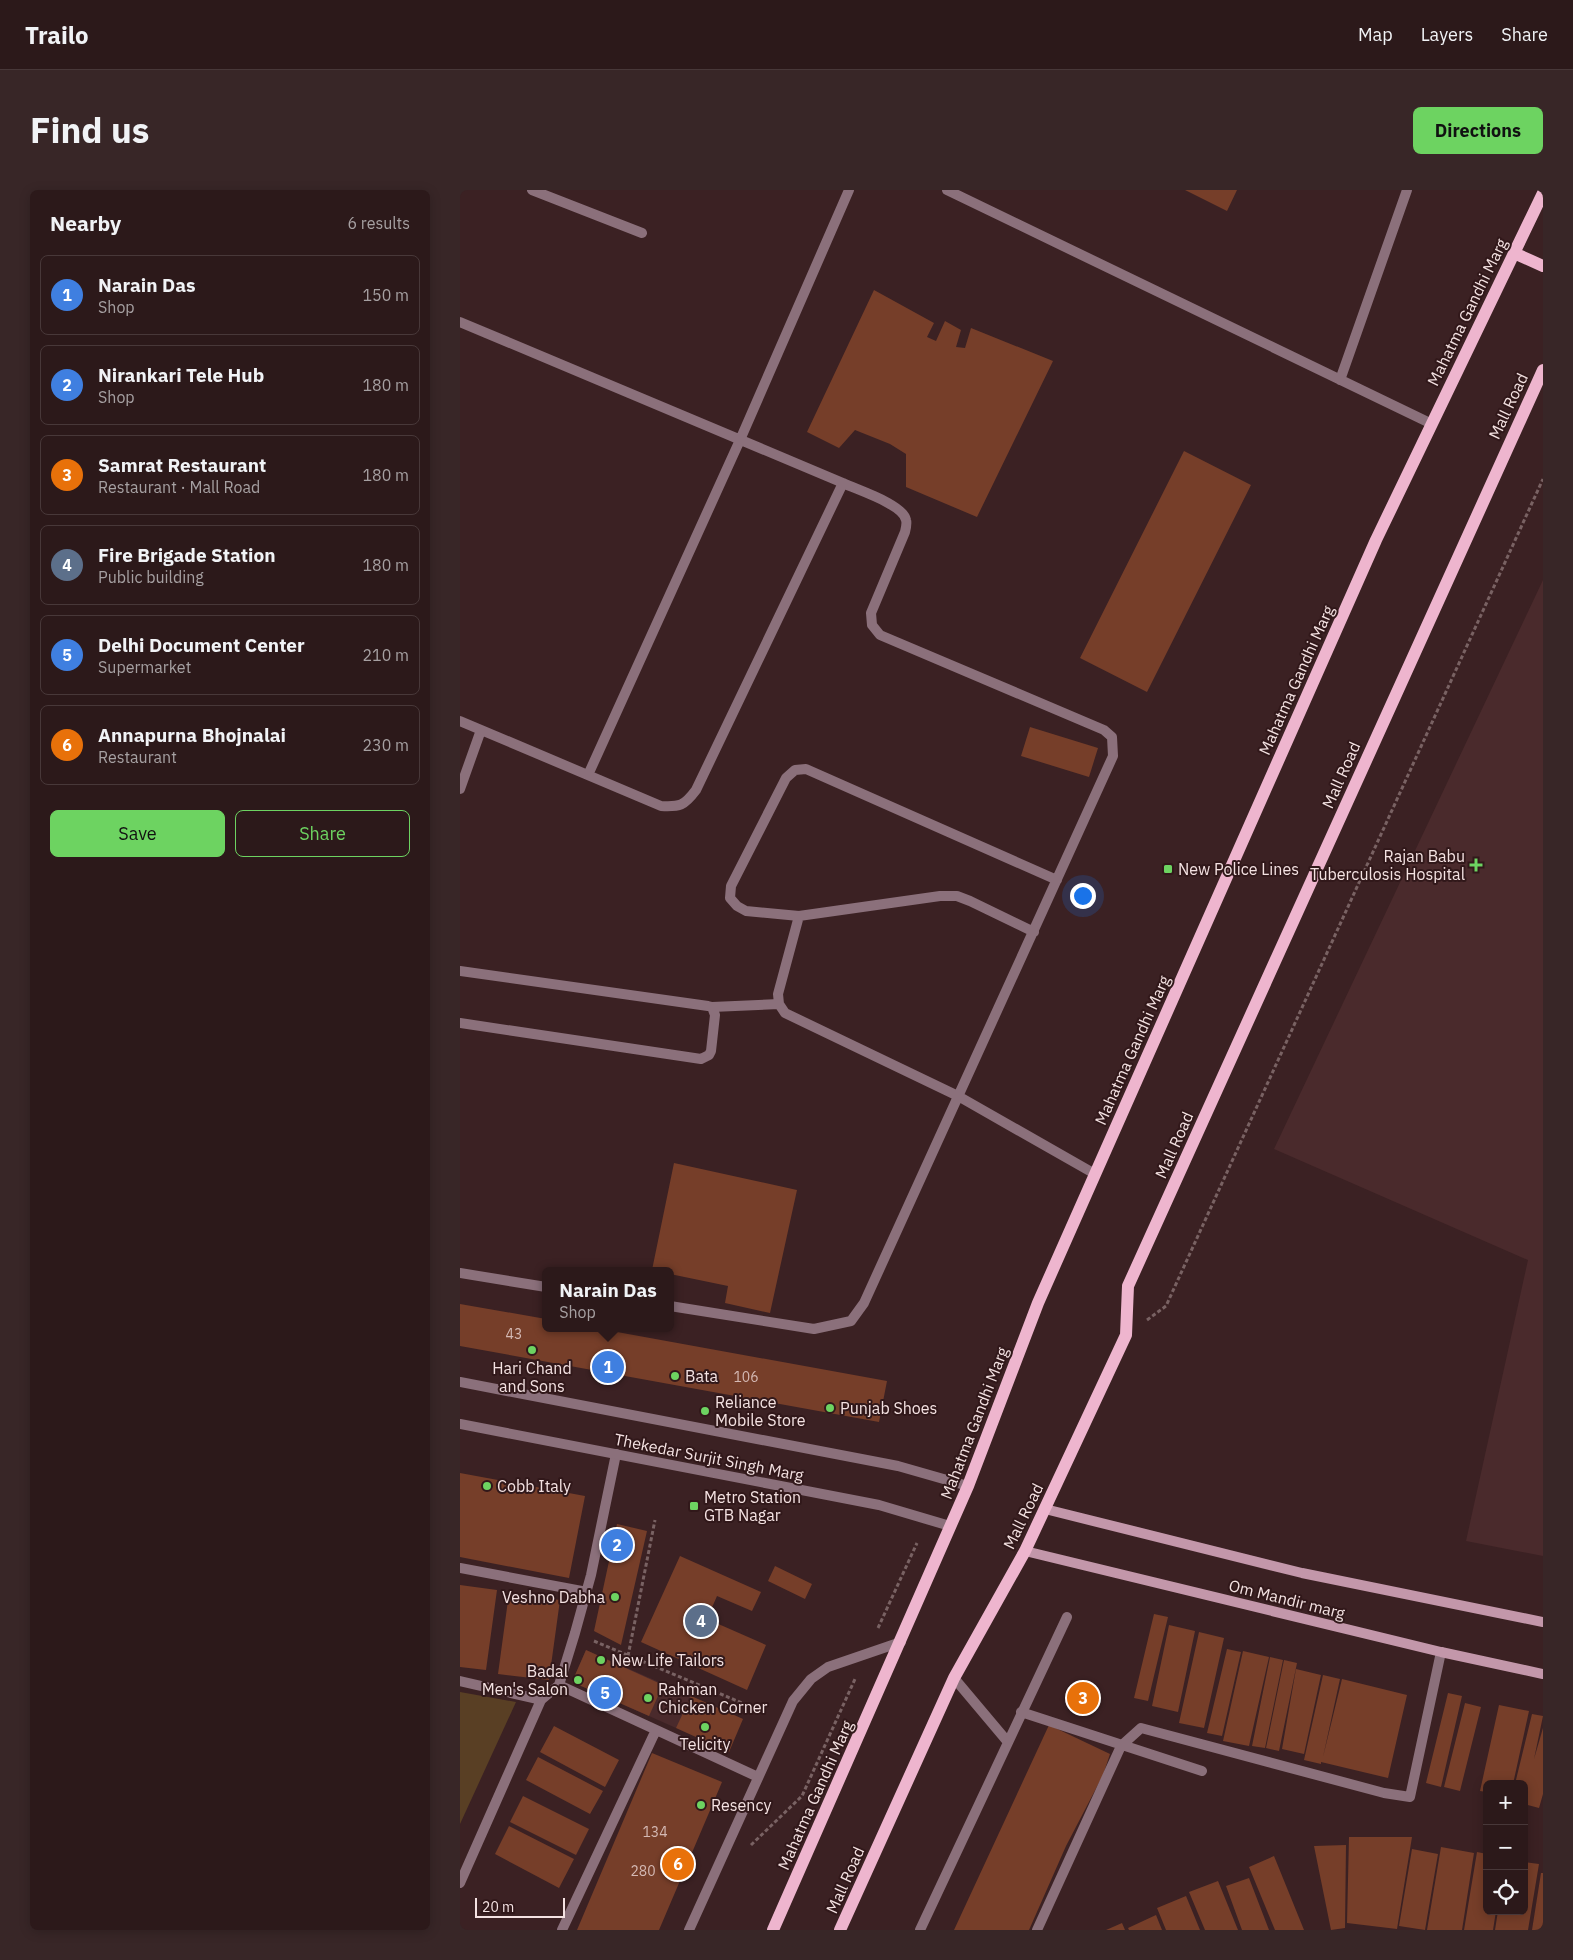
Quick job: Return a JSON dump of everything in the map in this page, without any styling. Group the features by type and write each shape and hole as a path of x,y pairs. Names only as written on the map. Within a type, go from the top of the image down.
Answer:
{"main road":[{"name":"Mahatma Gandhi Marg","path":"773,1930 968,1486 1038,1303 1095,1174 1376,540 1543,192"},
{"path":"1514,253 1543,266"},
{"name":"Mall Road","path":"840,1930 954,1678 1025,1551 1126,1335 1128,1286 1543,370"},
{"name":"Om Mandir marg","path":"1045,1510 1302,1573 1543,1622"},
{"name":"Om Mandir marg","path":"1025,1551 1441,1652 1543,1674"}],"street":[{"path":"532,190 642,234"},
{"path":"588,775 740,440 849,190"},
{"path":"947,190 1432,424"},
{"path":"1340,380 1406,190"},
{"path":"460,322 842,483 902,511 907,520 905,532 871,614 872,625 880,635 1104,730 1112,737 1113,756 864,1303 851,1321 814,1329 674,1307"},
{"path":"460,721 661,806 678,807 688,801 696,790 842,483"},
{"path":"460,789 481,730"},
{"path":"1034,932 956,896 940,896 799,916 746,911 736,906 730,898 731,886 786,778 795,770 806,768 1057,880"},
{"path":"799,916 778,994 779,1004 785,1014 958,1096 1095,1174"},
{"path":"460,971 712,1007 779,1004"},
{"path":"460,1023 702,1059 709,1055 711,1051 715,1015 712,1007"},
{"path":"460,1273 542,1286"},
{"name":"Thekedar Surjit Singh Marg","path":"460,1382 898,1466 968,1486"},
{"name":"Thekedar Surjit Singh Marg","path":"460,1424 879,1505 950,1526"},
{"path":"460,1883 545,1697 559,1685 587,1592 616,1454"},
{"path":"460,1568 587,1592"},
{"path":"920,1930 1007,1741 1067,1617"},
{"path":"689,1930 793,1701 811,1679 828,1667 901,1642"},
{"path":"1037,1930 1121,1746 1141,1728 1384,1793 1410,1797 1441,1652"},
{"path":"954,1678 1007,1741"},
{"path":"460,1681 545,1697"},
{"path":"559,1685 758,1778"},
{"path":"1021,1712 1202,1771"},
{"path":"562,1930 656,1730"}],"path":[{"path":"1126,1335 1166,1306 1543,479"},
{"path":"749,1847 802,1796 927,1519"},
{"path":"628,1656 655,1520"},
{"path":"575,1633 784,1720"}],"shaded area":[{"name":"Rajan Babu Tuberculosis Hospital","path":"1543,580 1543,1556 1466,1541 1528,1260 1274,1149"},
{"path":"586,1650 743,1719 676,1728 572,1682"},
{"path":"460,1692 516,1702 460,1824"}],"building":[{"path":"1185,190 1237,190 1227,211"},
{"path":"874,290 934,323 927,337 936,341 945,321 961,330 956,347 965,348 971,328 1053,361 977,517 906,487 906,454 890,444 855,430 839,448 807,432"},
{"path":"1184,451 1251,485 1147,692 1080,658"},
{"path":"1030,727 1098,748 1089,777 1021,756"},
{"path":"674,1163 797,1190 770,1313 725,1303 728,1286 674,1275 674,1267 653,1267"},
{"path":"460,1304 542,1318 542,1332 617,1332 887,1381 879,1422 460,1346"},
{"path":"460,1473 585,1496 569,1578 460,1557"},
{"path":"617,1524 647,1531 621,1645 594,1631"},
{"path":"680,1556 761,1592 752,1611 717,1596 707,1619 766,1645 747,1690 641,1642"},
{"path":"775,1566 812,1584 805,1599 768,1581"},
{"path":"460,1585 497,1590 486,1670 460,1667"},
{"path":"509,1593 560,1600 549,1680 498,1674"},
{"path":"1154,1614 1168,1617 1148,1701 1134,1698"},
{"path":"1169,1625 1195,1631 1178,1712 1152,1706"},
{"path":"1199,1632 1224,1638 1204,1728 1179,1723"},
{"path":"1227,1649 1241,1652 1222,1736 1207,1733"},
{"path":"586,1650 663,1685 649,1716 572,1682"},
{"path":"1243,1651 1269,1657 1249,1746 1223,1741"},
{"path":"1270,1657 1283,1660 1265,1748 1252,1746"},
{"path":"1284,1660 1297,1663 1279,1751 1266,1748"},
{"path":"1296,1669 1321,1675 1304,1754 1282,1749"},
{"path":"1323,1675 1340,1679 1323,1757 1342,1679 1407,1695 1388,1778 1321,1762 1321,1764 1304,1760"},
{"path":"1448,1693 1462,1696 1441,1787 1426,1783"},
{"path":"691,1696 743,1719 729,1752 676,1728"},
{"path":"1465,1703 1481,1707 1460,1791 1444,1787"},
{"path":"1499,1705 1529,1711 1514,1780 1483,1780 1483,1791 1480,1791"},
{"path":"1532,1714 1543,1716 1534,1759 1543,1728 1543,1794 1539,1808 1528,1805 1528,1780 1516,1780"},
{"path":"1049,1725 1110,1754 1103,1775 1066,1846 1029,1930 954,1930"},
{"path":"554,1726 619,1760 605,1787 540,1752"},
{"path":"652,1753 722,1782 714,1801 659,1930 577,1930"},
{"path":"538,1757 603,1791 590,1814 526,1780"},
{"path":"523,1796 589,1829 576,1855 510,1822"},
{"path":"509,1826 574,1859 559,1888 495,1854"},
{"path":"1349,1837 1412,1837 1397,1929 1347,1923"},
{"path":"1346,1845 1345,1928 1331,1930 1314,1846"},
{"path":"1441,1847 1474,1853 1462,1930 1427,1930"},
{"path":"1412,1849 1438,1854 1425,1930 1399,1926"},
{"path":"1477,1852 1483,1853 1483,1915 1495,1915 1493,1930 1464,1930"},
{"path":"1274,1856 1304,1930 1275,1930 1249,1867"},
{"path":"1528,1863 1539,1864 1528,1930 1495,1930 1497,1915 1528,1915"},
{"path":"1541,1873 1543,1873 1543,1930 1532,1930"},
{"path":"1249,1878 1269,1930 1242,1930 1226,1886"},
{"path":"1218,1881 1238,1930 1205,1930 1189,1892"},
{"path":"1186,1896 1200,1930 1166,1930 1157,1908"},
{"path":"1156,1915 1162,1930 1129,1930 1128,1928"},
{"path":"1122,1923 1125,1930 1106,1930"}],"place":[{"name":"Rajan Babu Tuberculosis Hospital","path":"1476,865"},
{"name":"New Police Lines","path":"1168,869"},
{"name":"Hari Chand and Sons","path":"532,1350"},
{"name":"Narain Das","path":"608,1367"},
{"name":"Bata","path":"675,1376"},
{"name":"Punjab Shoes","path":"830,1408"},
{"name":"Reliance Mobile Store","path":"705,1411"},
{"name":"Cobb Italy","path":"487,1486"},
{"name":"Metro Station GTB Nagar","path":"694,1506"},
{"name":"Nirankari Tele Hub","path":"617,1545"},
{"name":"Veshno Dabha","path":"615,1597"},
{"name":"Fire Brigade Station","path":"701,1621"},
{"name":"New Life Tailors","path":"601,1660"},
{"name":"Badal Men's Salon","path":"578,1680"},
{"name":"Delhi Document Center","path":"605,1693"},
{"name":"Rahman Chicken Corner","path":"648,1698"},
{"name":"Samrat Restaurant","path":"1083,1698"},
{"name":"Telicity","path":"705,1727"},
{"name":"Resency","path":"701,1805"},
{"name":"Annapurna Bhojnalai","path":"678,1864"}]}
